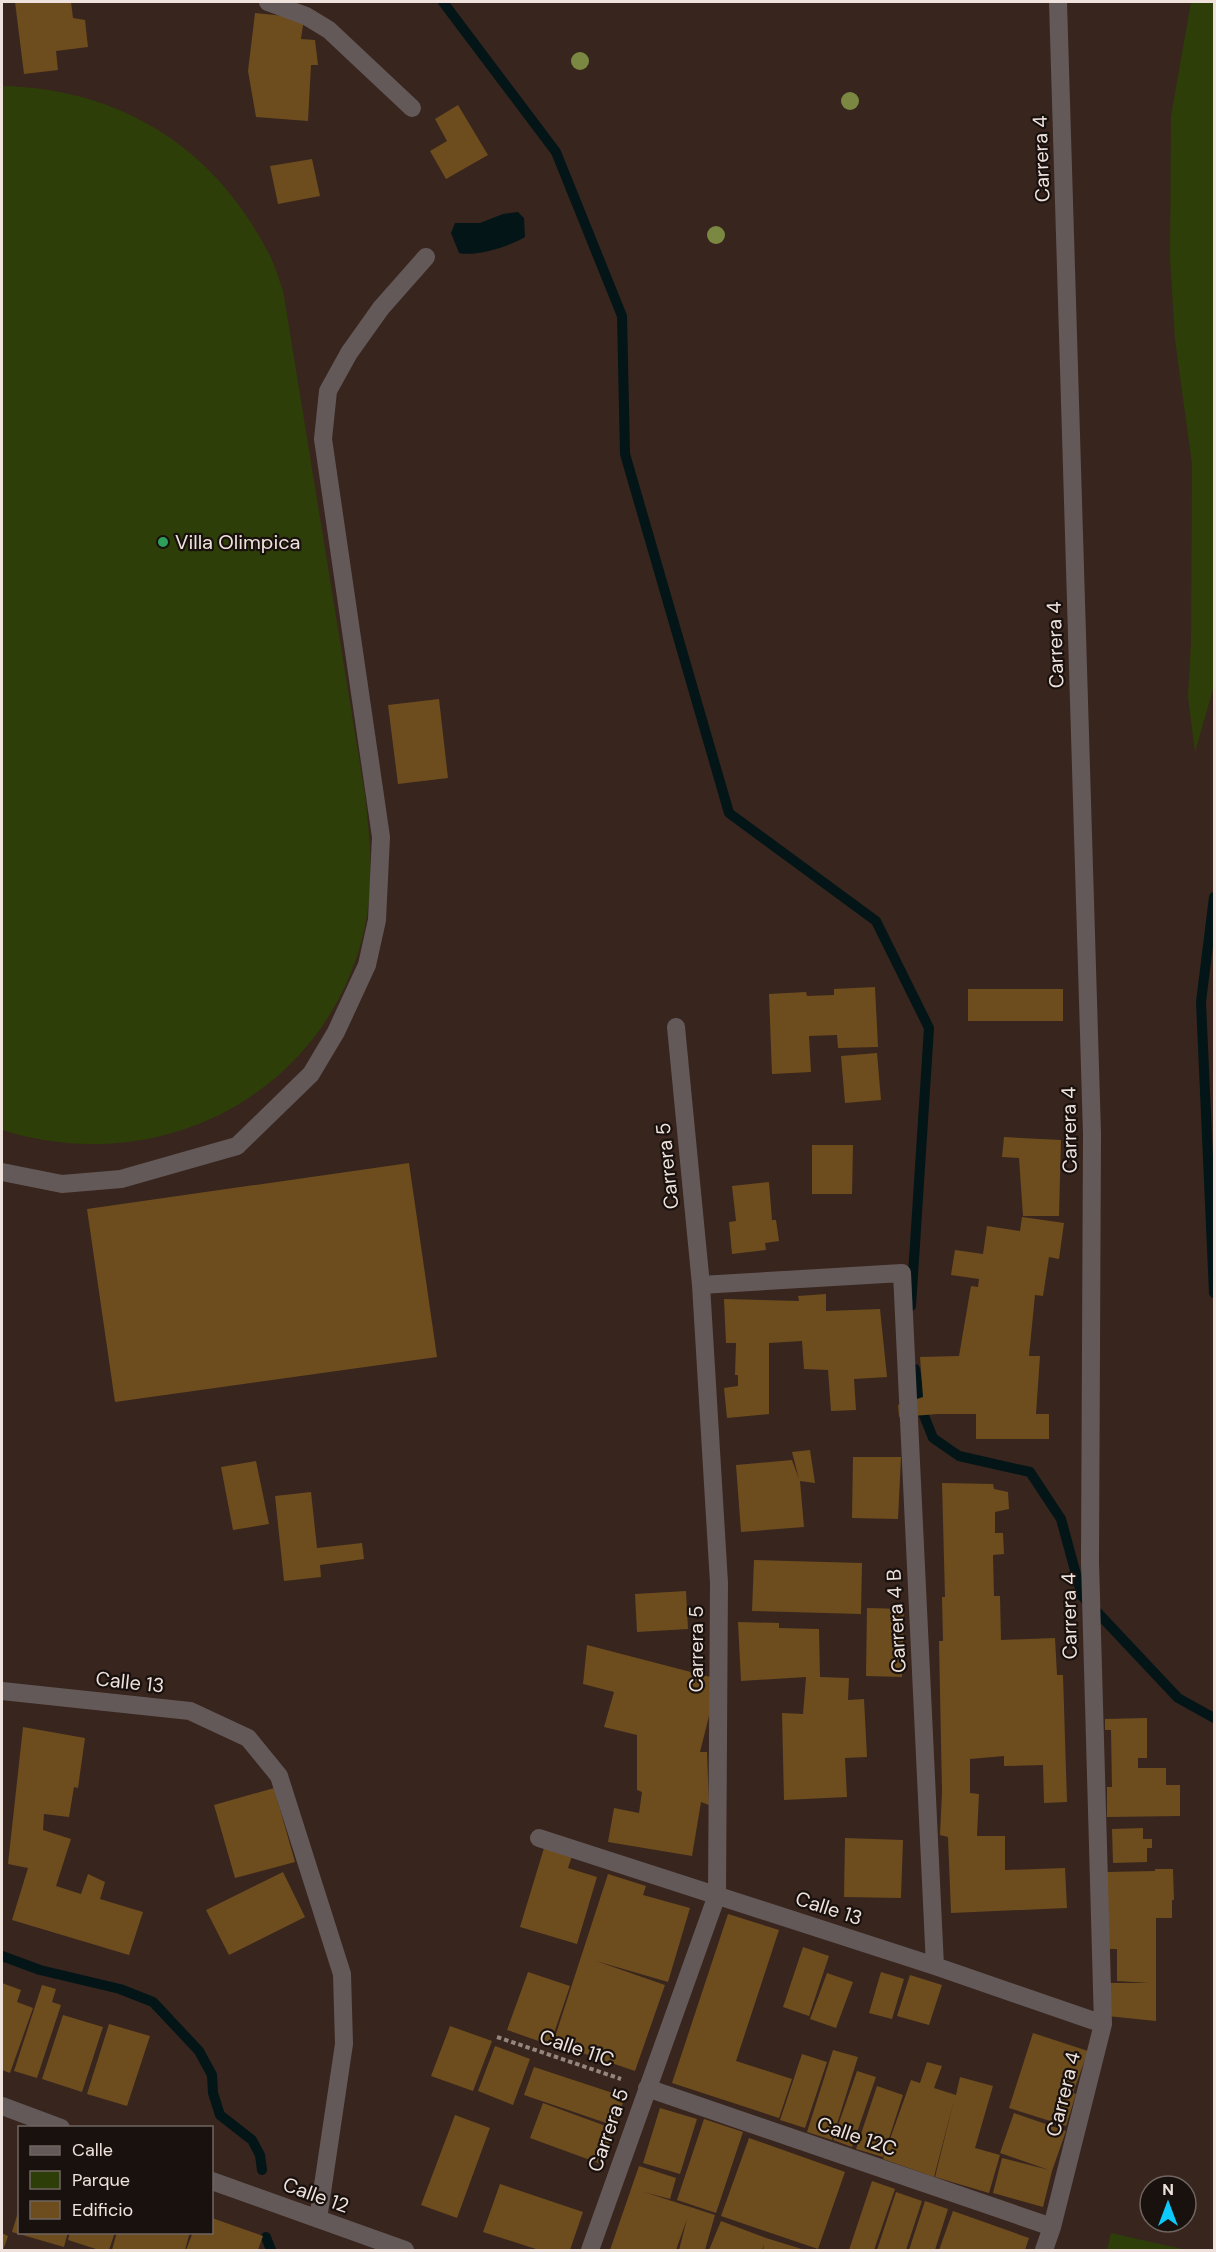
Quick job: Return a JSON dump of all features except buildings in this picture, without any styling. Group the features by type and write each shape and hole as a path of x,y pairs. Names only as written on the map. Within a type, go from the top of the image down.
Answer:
{"street":[{"path":"268,2 306,16 329,30 412,108"},
{"name":"Carrera 4","path":"1044,2250 1052,2227 1103,2024 1090,1562 1092,1134 1058,2"},
{"path":"2,1172 62,1184 121,1179 237,1146 311,1074 336,1032 367,965 378,920 381,837 323,439 328,391 349,353 381,308 426,257"},
{"name":"Carrera 5","path":"590,2250 717,1895 720,1583 701,1285 676,1027"},
{"name":"Carrera 4 B","path":"701,1285 902,1273 936,1966"},
{"name":"Calle 13","path":"2,1691 190,1711 249,1738 279,1776 342,1974 344,2044 318,2219"},
{"name":"Calle 13","path":"539,1838 936,1966 1103,2024"},
{"name":"Calle 12C","path":"647,2088 1052,2227"},
{"path":"2,2106 58,2126"},
{"name":"Calle 12","path":"213,2181 405,2250"}],"path":[{"name":"Calle 11C","path":"497,2037 647,2088"}],"green space":[{"path":"1191,2 1214,2 1214,686 1195,752 1188,697 1191,643 1192,464 1175,340 1170,258 1171,116"},
{"name":"Villa Olimpica","path":"2,86 45,89 85,98 123,112 159,130 191,154 220,182 246,215 270,257 283,290 365,795 371,869 368,906 361,943 339,998 308,1045 268,1084 222,1113 171,1133 116,1143 59,1142 2,1130"},
{"path":"1111,2233 1187,2250 1107,2250"}],"shaded area":[{"path":"518,212 524,218 525,237 493,250 459,253 451,233 455,223 480,223 503,214"}],"waterway":[{"path":"443,2 556,152 622,316 625,454 729,813 876,921 929,1028 911,1306"},
{"path":"1214,897 1201,1002 1214,1293"},
{"path":"915,1369 921,1408 933,1438 959,1456 1030,1472 1061,1519 1082,1596 1178,1698 1214,1718"},
{"path":"2,1956 40,1970 120,1989 153,2002 199,2051 212,2075 213,2093 220,2115 252,2140 260,2155 262,2170"},
{"path":"266,2237 271,2250"}],"place":[{"name":"Villa Olimpica","path":"163,542"}]}
